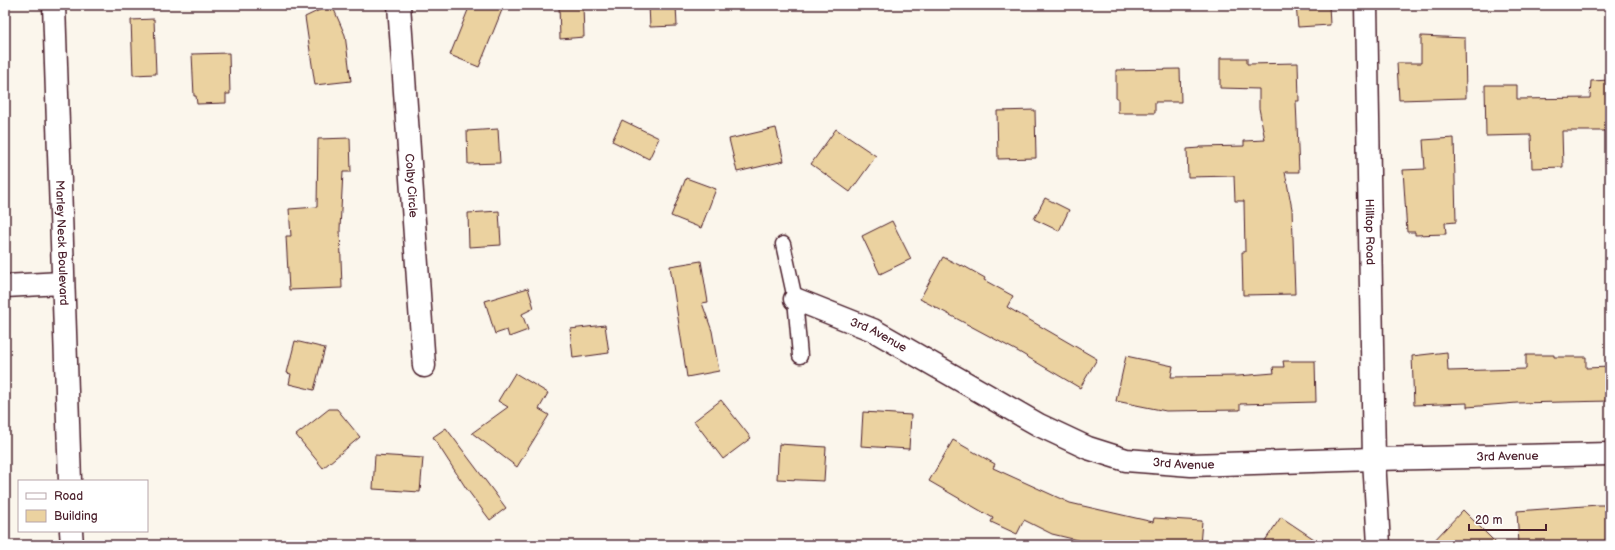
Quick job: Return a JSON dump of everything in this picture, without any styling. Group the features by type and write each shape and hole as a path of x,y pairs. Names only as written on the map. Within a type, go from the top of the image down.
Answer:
{"street":[{"name":"Marley Neck Boulevard","path":"54,5 62,283 70,480"},
{"name":"Colby Circle","path":"399,5 424,366"},
{"name":"Hilltop Road","path":"1366,5 1374,459 1379,545"},
{"path":"5,286 62,283"},
{"name":"3rd Avenue","path":"796,299 873,330 1039,425 1088,448 1126,460 1191,465 1610,454"},
{"path":"72,532 72,545"}],"lane":[{"path":"783,244 796,299 800,356"}],"building":[{"path":"332,5 345,35 351,81 315,85 305,17"},
{"path":"470,5 504,5 479,67 450,55"},
{"path":"559,5 583,5 584,37 560,39"},
{"path":"649,5 676,5 677,26 650,27"},
{"path":"1296,5 1329,5 1330,25 1298,27"},
{"path":"154,19 156,74 133,75 131,20"},
{"path":"1421,36 1465,38 1466,98 1399,100 1397,63 1421,63"},
{"path":"229,53 230,94 226,94 226,103 197,104 196,96 194,96 192,54"},
{"path":"1220,58 1247,58 1247,64 1298,63 1299,101 1296,101 1299,172 1285,172 1292,209 1295,294 1243,295 1242,252 1245,252 1244,201 1235,201 1234,176 1188,177 1187,149 1199,147 1244,146 1244,141 1265,140 1259,108 1259,89 1220,88"},
{"path":"1180,69 1181,102 1155,102 1155,113 1118,113 1118,98 1116,98 1116,70"},
{"path":"1610,80 1610,131 1562,131 1563,167 1532,168 1531,135 1486,136 1485,85 1517,85 1517,99 1590,98 1591,81"},
{"path":"1035,110 1036,158 998,159 997,111"},
{"path":"622,120 659,138 649,159 612,141"},
{"path":"776,128 784,161 737,172 729,139"},
{"path":"498,129 500,163 468,164 467,131"},
{"path":"836,129 876,156 850,192 811,164"},
{"path":"350,138 351,172 343,172 340,229 342,288 289,290 286,236 291,236 289,209 317,207 318,139"},
{"path":"1454,138 1456,222 1445,223 1446,234 1415,235 1415,232 1407,232 1403,170 1425,169 1423,140"},
{"path":"686,178 716,189 701,228 671,216"},
{"path":"1045,198 1069,210 1059,231 1034,219"},
{"path":"499,211 501,245 469,247 468,213"},
{"path":"892,221 911,259 880,274 862,236"},
{"path":"943,257 961,266 962,265 985,278 984,280 1013,296 1007,307 1097,359 1080,388 1019,352 920,299"},
{"path":"701,261 708,302 702,303 712,331 719,371 687,377 670,266"},
{"path":"528,288 534,308 522,314 528,330 509,337 507,330 495,334 485,301"},
{"path":"605,325 609,353 573,358 570,329"},
{"path":"295,341 325,348 314,390 289,384 291,374 287,373"},
{"path":"1447,352 1448,371 1526,369 1526,355 1586,357 1586,368 1610,367 1610,401 1517,403 1467,407 1467,403 1414,405 1412,356"},
{"path":"1126,356 1173,366 1171,377 1238,376 1274,373 1273,367 1284,367 1283,361 1315,361 1316,402 1240,404 1240,410 1166,411 1116,401"},
{"path":"515,373 548,393 539,409 549,415 517,467 472,433 508,407 498,401"},
{"path":"721,400 751,438 723,459 694,421"},
{"path":"329,409 337,409 360,437 323,468 296,435"},
{"path":"863,412 911,415 909,449 861,446"},
{"path":"446,428 506,508 490,520 466,488 433,437"},
{"path":"953,440 995,464 993,468 1070,503 1153,522 1154,518 1202,521 1200,545 1098,545 1052,534 1024,520 1017,534 991,522 993,518 929,481"},
{"path":"779,444 826,447 824,481 777,479"},
{"path":"375,455 423,458 420,492 373,489"},
{"path":"1610,505 1610,545 1553,545 1553,543 1519,544 1517,511"},
{"path":"1463,510 1498,545 1430,545"},
{"path":"1281,517 1323,545 1262,545"}]}
